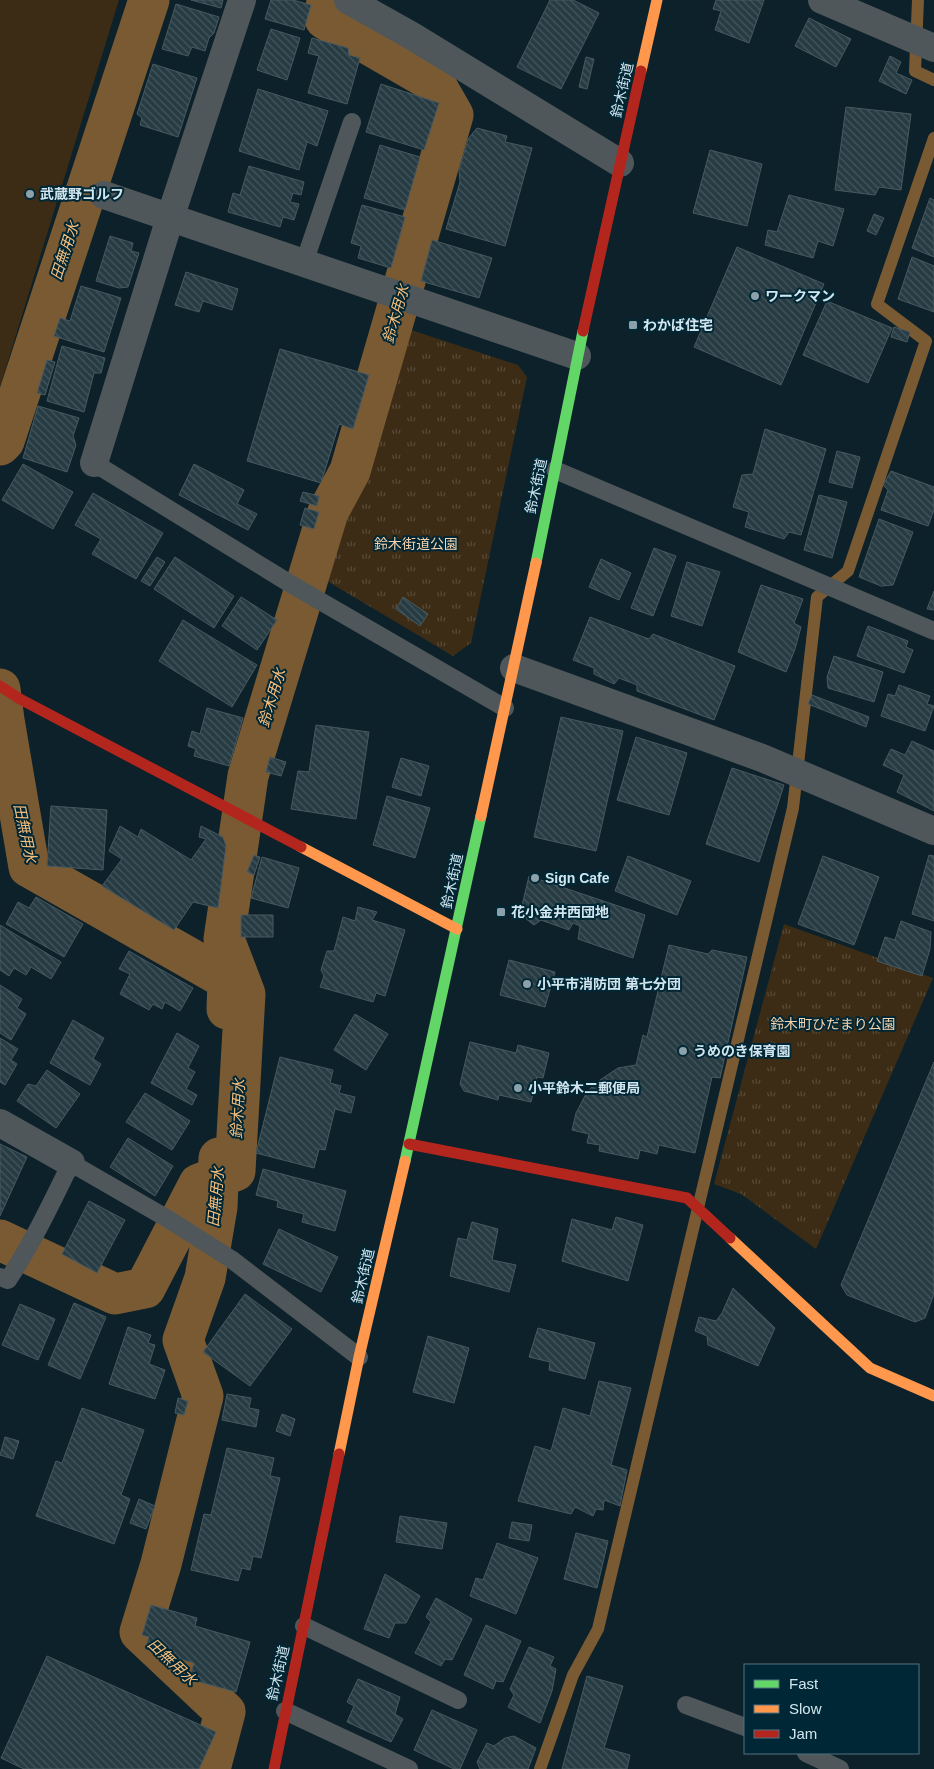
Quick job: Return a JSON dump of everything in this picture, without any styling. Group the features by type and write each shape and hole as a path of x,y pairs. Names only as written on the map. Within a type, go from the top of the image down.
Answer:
{"main road":[{"name":"鈴木街道","path":"274,1769 359,1357 457,929 514,668 577,356 657,0"},
{"path":"0,686 20,699 457,929"},
{"path":"409,1144 687,1198 870,1368 934,1396"}],"street":[{"path":"94,463 170,218 242,0"},
{"path":"348,0 412,36 620,163"},
{"path":"822,0 934,48"},
{"path":"104,195 577,356"},
{"path":"514,668 762,758 934,831"},
{"path":"0,1123 71,1163"}],"lane":[{"path":"304,263 352,122"},
{"path":"94,463 289,583 505,708"},
{"path":"555,470 934,632"},
{"path":"0,1277 8,1280 22,1259 71,1163 168,1219 231,1260 359,1357"},
{"path":"304,1626 458,1700"},
{"path":"686,1705 744,1727"},
{"path":"285,1711 409,1769"},
{"path":"808,1754 840,1769"}],"green space":[{"name":"武蔵野ゴルフ","path":"0,0 119,0 0,387"},
{"name":"鈴木街道公園","path":"405,328 518,365 527,377 471,643 453,656 327,581"},
{"name":"鈴木町ひだまり公園","path":"784,924 933,978 816,1249 741,1194 714,1184"}],"building":[{"path":"191,0 223,0 221,8"},
{"path":"271,0 293,0 311,5 304,30 265,19"},
{"path":"550,0 573,0 599,13 561,89 517,67"},
{"path":"716,0 764,0 749,43 715,30 721,11 713,9"},
{"path":"176,4 219,17 205,51 192,47 188,56 162,49"},
{"path":"809,18 851,39 836,67 795,46"},
{"path":"271,29 300,38 287,80 257,70"},
{"path":"312,38 348,48 349,55 360,58 347,104 308,93 319,56 308,53"},
{"path":"890,56 901,62 896,73 912,80 906,94 879,81"},
{"path":"586,57 594,59 587,89 579,87"},
{"path":"153,64 197,78 178,137 140,125 142,118 137,114"},
{"path":"381,84 439,103 424,150 366,132"},
{"path":"258,89 328,111 317,146 307,142 299,170 239,151"},
{"path":"846,107 911,114 901,190 879,187 875,195 835,190"},
{"path":"477,128 507,136 505,142 532,148 505,246 446,229 460,182 459,170 468,139"},
{"path":"380,145 420,157 405,210 364,198"},
{"path":"710,150 762,164 747,226 693,213"},
{"path":"249,166 304,182 301,195 293,193 290,202 299,204 294,220 283,217 280,227 228,212 233,193 240,195"},
{"path":"789,195 844,209 833,246 818,241 813,258 765,245 768,230 777,232"},
{"path":"930,198 934,200 934,257 912,248"},
{"path":"362,205 405,217 391,268 358,258 361,246 351,243"},
{"path":"874,214 884,218 876,235 867,231"},
{"path":"110,236 133,243 131,251 139,253 128,287 119,288 96,281"},
{"path":"432,240 492,258 479,298 421,281"},
{"path":"737,247 824,284 781,385 694,347"},
{"path":"912,257 934,266 934,312 898,299"},
{"path":"186,272 238,289 232,310 203,301 199,312 175,305"},
{"path":"81,286 121,298 104,352 54,336 60,318 70,321"},
{"path":"827,301 892,328 868,383 803,355"},
{"path":"894,327 910,332 907,342 891,337"},
{"path":"62,346 105,358 101,373 94,373 84,412 47,401"},
{"path":"280,349 369,375 353,429 339,424 321,483 247,461"},
{"path":"47,360 55,362 45,395 37,393"},
{"path":"38,406 79,418 73,436 76,445 67,472 23,458"},
{"path":"765,429 826,449 801,535 789,532 784,539 745,527 749,512 733,507 742,475 753,474"},
{"path":"837,451 860,457 852,488 829,482"},
{"path":"23,464 73,492 53,529 2,500"},
{"path":"194,464 244,490 237,504 257,514 248,530 179,495"},
{"path":"891,471 934,487 934,510 928,526 881,510 888,490 883,485"},
{"path":"303,492 319,496 317,506 300,501"},
{"path":"93,493 163,533 136,579 92,554 101,539 75,525"},
{"path":"819,495 847,502 832,558 804,550"},
{"path":"305,508 319,512 314,529 300,525"},
{"path":"879,519 913,532 893,585 881,586 859,577"},
{"path":"654,548 676,556 653,616 631,608"},
{"path":"157,557 165,562 150,586 141,581"},
{"path":"175,557 234,596 214,628 154,589"},
{"path":"601,559 631,573 619,600 589,587"},
{"path":"687,562 720,572 702,626 671,616"},
{"path":"761,585 803,599 794,623 801,627 786,672 738,652"},
{"path":"934,591 934,610 927,609"},
{"path":"241,597 277,620 257,650 222,626"},
{"path":"403,597 428,614 420,626 396,609"},
{"path":"590,617 649,639 653,634 735,666 714,720 637,691 637,685 619,678 614,684 594,674 594,668 573,660"},
{"path":"183,620 257,665 232,707 159,661"},
{"path":"868,626 908,641 906,647 913,650 904,673 857,656"},
{"path":"834,656 883,672 874,702 828,688 827,677"},
{"path":"899,685 930,696 927,704 934,706 925,731 881,716 888,694 895,696"},
{"path":"812,695 869,717 866,727 808,704"},
{"path":"207,708 243,718 229,766 194,756 196,749 188,746 192,731 200,734"},
{"path":"561,717 623,731 596,851 534,837"},
{"path":"316,725 369,732 356,819 291,809 298,771 309,772"},
{"path":"636,737 687,753 669,815 617,800"},
{"path":"912,741 934,751 934,811 897,792 904,775 883,765 891,749 905,755"},
{"path":"270,757 286,762 281,776 266,772"},
{"path":"401,758 429,766 421,796 392,787"},
{"path":"732,768 784,785 759,862 706,844"},
{"path":"387,796 430,808 415,858 373,845"},
{"path":"51,806 107,810 103,870 47,866"},
{"path":"120,826 138,837 141,829 191,860 206,839 199,837 201,826 223,837 226,846 218,908 193,902 174,930 102,886 122,859 109,851"},
{"path":"254,855 260,857 254,875 247,872"},
{"path":"929,855 934,856 934,921 912,914"},
{"path":"628,856 691,881 677,915 615,891"},
{"path":"823,856 879,877 854,945 798,924"},
{"path":"262,857 299,868 288,908 251,898"},
{"path":"529,876 645,915 633,958 578,939 580,926 573,923 569,930 541,920 534,925 530,922 520,914"},
{"path":"36,897 83,924 64,957 6,924 18,902 29,908"},
{"path":"358,907 377,912 372,920 405,930 385,996 376,993 373,1002 320,987 324,976 321,970 327,951 334,951 343,917 355,921"},
{"path":"241,915 273,915 273,937 241,937"},
{"path":"901,921 931,932 930,949 922,976 877,961 885,937 895,940"},
{"path":"0,925 61,962 51,979 31,967 26,975 14,968 9,976 0,970"},
{"name":"うめのき保育園","path":"669,945 708,954 712,950 747,957 720,1078 712,1077 695,1153 659,1145 657,1154 640,1150 638,1159 599,1151 600,1145 587,1143 589,1134 572,1130 576,1113 587,1092 597,1082 618,1068 636,1065 643,1035 647,1037"},
{"path":"129,951 193,988 180,1011 165,1002 162,1009 153,1004 149,1010 120,994 130,974 119,969"},
{"name":"小平市消防団 第七分団","path":"509,960 555,972 545,1007 500,995"},
{"path":"0,985 22,999 17,1008 26,1014 11,1040 0,1033"},
{"path":"355,1014 388,1034 366,1070 334,1050"},
{"path":"73,1020 104,1038 93,1059 101,1064 90,1085 50,1063"},
{"path":"177,1033 199,1046 188,1068 195,1072 186,1089 197,1095 192,1105 151,1083"},
{"path":"0,1038 18,1049 11,1060 17,1064 5,1085 0,1082"},
{"path":"470,1042 516,1053 518,1045 549,1053 543,1078 537,1077 531,1102 499,1095 498,1100 464,1091 460,1084"},
{"path":"280,1057 333,1070 330,1083 341,1086 339,1093 355,1097 351,1113 335,1109 325,1150 319,1149 314,1168 256,1153"},
{"path":"934,1062 934,1294 925,1318 915,1322 847,1295 841,1285"},
{"path":"47,1070 80,1094 56,1128 17,1101 28,1084 36,1086"},
{"path":"145,1093 190,1121 172,1150 126,1122"},
{"path":"128,1138 173,1166 155,1196 110,1167"},
{"path":"0,1144 27,1157 0,1216"},
{"path":"263,1169 346,1191 335,1231 302,1222 304,1214 277,1207 278,1201 256,1195"},
{"path":"89,1201 125,1220 97,1273 62,1254"},
{"path":"616,1217 643,1225 628,1281 562,1261 572,1219 612,1230"},
{"path":"472,1222 498,1229 492,1260 516,1265 509,1292 450,1276 458,1238 467,1240"},
{"path":"279,1229 338,1257 321,1292 263,1264"},
{"path":"733,1288 775,1328 758,1366 708,1345 707,1336 695,1331 699,1317 716,1321 722,1313"},
{"path":"245,1294 292,1329 250,1386 203,1352"},
{"path":"74,1303 106,1317 80,1379 48,1365"},
{"path":"20,1304 55,1319 38,1360 2,1345"},
{"path":"128,1327 151,1335 148,1343 155,1345 149,1364 165,1370 155,1399 109,1384"},
{"path":"538,1328 595,1343 585,1379 549,1370 550,1362 529,1357"},
{"path":"428,1336 469,1348 454,1403 413,1392"},
{"path":"599,1381 631,1388 611,1465 627,1470 620,1506 604,1500 603,1510 596,1509 593,1516 575,1507 571,1514 518,1501 535,1446 551,1451 563,1408 590,1416"},
{"path":"227,1394 251,1398 249,1408 259,1410 256,1427 222,1420"},
{"path":"178,1398 188,1401 184,1415 175,1413"},
{"path":"82,1408 144,1430 121,1495 130,1499 114,1544 36,1516 56,1461 62,1463"},
{"path":"282,1414 295,1419 290,1436 276,1431"},
{"path":"5,1437 19,1441 13,1459 0,1455"},
{"path":"227,1448 274,1458 270,1476 280,1478 261,1558 253,1556 250,1570 242,1568 238,1581 191,1570 204,1514 211,1515"},
{"path":"139,1499 155,1506 146,1529 130,1523"},
{"path":"400,1516 447,1523 442,1549 396,1542"},
{"path":"512,1522 532,1525 529,1541 509,1538"},
{"path":"576,1533 608,1541 597,1588 564,1579"},
{"path":"497,1543 538,1558 516,1614 470,1596 476,1578 483,1580"},
{"path":"385,1574 420,1596 406,1623 395,1623 389,1638 364,1629"},
{"path":"436,1598 472,1619 452,1660 445,1659 441,1666 415,1653 431,1622 426,1617"},
{"path":"151,1605 197,1618 195,1626 250,1642 236,1692 189,1679 194,1663 145,1649 149,1637 142,1635"},
{"path":"486,1625 521,1641 503,1682 496,1681 493,1689 464,1675"},
{"path":"529,1647 554,1657 550,1666 556,1669 552,1691 540,1723 508,1707 514,1695 510,1689"},
{"path":"47,1656 216,1732 199,1769 24,1769 1,1758"},
{"path":"587,1676 623,1686 604,1748 630,1755 627,1769 562,1769"},
{"path":"358,1679 400,1697 395,1714 403,1719 391,1742 347,1722 354,1706 347,1702"},
{"path":"432,1710 477,1730 460,1769 454,1769 414,1750"},
{"path":"514,1736 536,1748 528,1769 480,1769 477,1762 487,1743 494,1746 505,1738"}],"waterway":[{"name":"田無用水","path":"0,445 4,441 149,0"},
{"name":"鈴木用水","path":"0,1240 115,1294 145,1288 199,1184 235,1171 245,994 224,939 248,776 328,512 350,471 453,115 434,82 325,19 327,0"},
{"path":"918,0 915,71 934,80"},
{"path":"540,1769 573,1675 598,1629 793,808 817,597 848,571 926,341 877,304 934,138"},
{"name":"田無用水","path":"0,689 29,867 228,980 227,1009"},
{"name":"田無用水","path":"210,1769 225,1712 140,1632 161,1564 203,1396 183,1340 205,1278 217,1207 219,1158"}],"traffic: fast":[{"path":"536,563 583,331"},
{"path":"405,1161 481,816"}],"traffic: slow":[{"path":"641,71 657,0"},
{"path":"481,816 536,563"},
{"path":"301,847 457,929"},
{"path":"339,1454 359,1357 405,1161"},
{"path":"730,1238 870,1368 934,1396"}],"traffic: jam":[{"path":"583,331 641,71"},
{"path":"0,686 20,699 301,847"},
{"path":"409,1144 687,1198 730,1238"},
{"path":"274,1769 339,1454"}],"place":[{"name":"武蔵野ゴルフ","path":"30,194"},
{"name":"ワークマン","path":"755,296"},
{"name":"わかば住宅","path":"633,325"},
{"name":"Sign Cafe","path":"535,878"},
{"name":"花小金井西団地","path":"501,912"},
{"name":"小平市消防団 第七分団","path":"527,984"},
{"name":"うめのき保育園","path":"683,1051"},
{"name":"小平鈴木二郵便局","path":"518,1088"}]}
